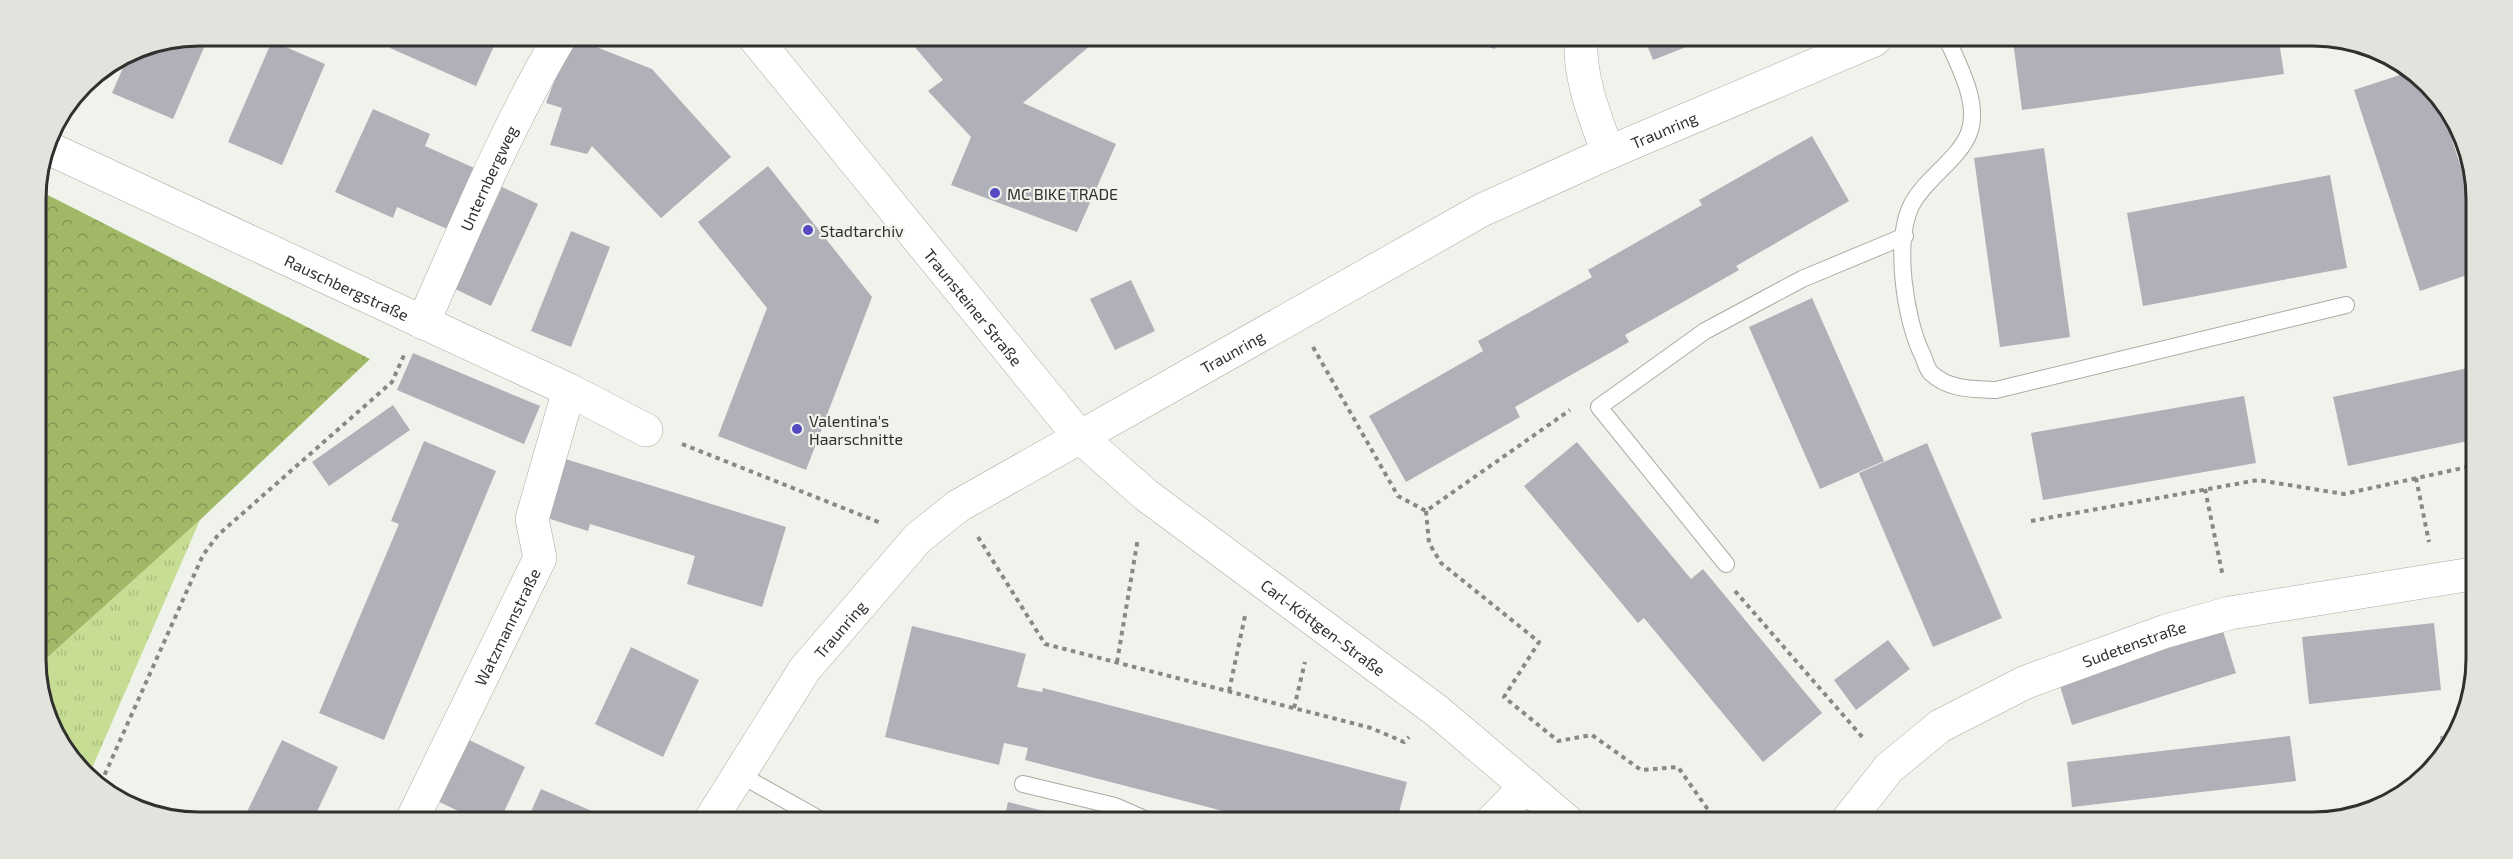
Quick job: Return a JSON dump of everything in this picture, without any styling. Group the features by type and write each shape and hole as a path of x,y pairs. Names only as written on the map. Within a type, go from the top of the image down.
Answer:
{"street":[{"name":"Unternbergweg","path":"423,323 493,165 540,70 554,47"},
{"name":"Traunsteiner Straße","path":"761,47 1079,436"},
{"path":"1580,47 1588,98 1608,153"},
{"name":"Traunring","path":"715,812 805,669 918,538 958,506 1482,210 1608,153 1858,47"},
{"name":"Rauschbergstraße","path":"55,151 569,390 646,430"},
{"name":"Watzmannstraße","path":"415,812 540,558 532,519 569,390"},
{"name":"Carl-Köttgen-Straße","path":"1079,436 1146,495 1437,711 1557,812"},
{"name":"Sudetenstraße","path":"1855,812 1889,768 1940,726 2026,682 2166,631 2230,613 2466,575"},
{"path":"1500,812 1526,786"}],"lane":[{"path":"1950,47 1966,86 1972,112 1969,133 1952,157 1927,182 1911,206 1902,263 1906,306 1917,346 1930,372 1956,388 1996,390 2346,305"},
{"path":"1726,564 1599,407 1705,331 1802,279 1905,236"},
{"path":"739,774 807,812"},
{"path":"1023,784 1115,806 1129,812"}],"path":[{"path":"1295,315 1398,496 1426,511"},
{"path":"103,778 203,555 218,535 392,382 407,349 423,323"},
{"path":"1426,511 1578,404 1599,407"},
{"path":"646,430 918,538"},
{"path":"2031,521 2258,480 2344,494 2466,467"},
{"path":"2416,478 2436,580"},
{"path":"2205,489 2230,613"},
{"path":"1116,662 1146,495"},
{"path":"958,506 1045,644 1371,728 1404,742 1437,711"},
{"path":"1426,511 1429,543 1441,563 1539,642 1504,697 1558,741 1592,735 1641,770 1678,767 1710,812"},
{"path":"1726,564 1726,581 1889,768"},
{"path":"1229,691 1253,575"}],"green space":[{"path":"47,195 370,359 200,520 46,659"},
{"path":"200,520 92,769 78,753 58,718 49,689 46,659"}],"building":[{"path":"204,47 173,119 112,93 123,67 132,62 170,49"},
{"path":"269,47 286,47 325,64 282,165 228,142"},
{"path":"390,47 494,47 476,86"},
{"path":"567,47 596,47 652,69 731,157 661,218 592,146 587,154 550,145 562,108 546,103"},
{"path":"915,47 1088,47 1023,103 1116,144 1077,232 951,185 971,137 928,91 943,80"},
{"path":"1648,47 1686,47 1653,60"},
{"path":"2014,47 2280,47 2284,74 2022,110"},
{"path":"2401,75 2428,99 2441,115 2447,126 2465,179 2466,275 2420,291 2354,90"},
{"path":"373,109 430,134 425,146 481,171 454,232 397,207 393,218 335,192"},
{"path":"1812,136 1849,201 1736,266 1739,270 1625,335 1629,342 1515,407 1520,417 1406,482 1369,416 1483,351 1478,341 1592,277 1588,270 1702,205 1699,200"},
{"path":"2044,148 2070,337 2000,347 1974,158"},
{"path":"768,166 872,297 806,470 718,436 767,308 698,222"},
{"path":"2330,175 2347,268 2143,306 2127,213"},
{"path":"502,187 538,204 491,306 455,289"},
{"path":"571,231 610,247 571,347 531,331"},
{"path":"1131,280 1155,331 1115,350 1090,299"},
{"path":"1812,298 1884,461 1820,489 1749,327"},
{"path":"413,353 540,406 524,444 397,390"},
{"path":"2466,368 2466,441 2348,466 2333,397"},
{"path":"2244,396 2256,463 2043,500 2031,433"},
{"path":"393,405 410,430 329,486 312,462"},
{"path":"424,441 496,471 384,740 319,713 399,524 391,521"},
{"path":"1577,442 1691,579 1703,569 1822,713 1763,762 1644,618 1638,623 1524,486"},
{"path":"1927,443 2002,618 1933,647 1859,473"},
{"path":"559,457 786,527 762,607 687,584 695,556 590,524 588,531 541,516"},
{"path":"2434,623 2441,690 2309,704 2302,637"},
{"path":"912,626 1026,654 1017,687 1042,692 1043,688 1407,782 1399,812 1227,812 1025,760 1028,748 1004,743 999,765 885,737"},
{"path":"2223,631 2236,673 2072,725 2059,683"},
{"path":"1888,640 1910,669 1856,710 1834,680"},
{"path":"631,647 699,680 663,757 595,724"},
{"path":"459,735 525,767 504,812 460,812 429,797"},
{"path":"2290,736 2296,781 2072,807 2067,762"},
{"path":"2440,736 2446,736 2440,745"},
{"path":"282,740 338,767 317,812 247,812"},
{"path":"541,789 594,812 531,812"},
{"path":"1008,802 1047,812 1006,812"}],"place":[{"name":"MC BIKE TRADE","path":"995,193"},
{"name":"Stadtarchiv","path":"808,230"},
{"name":"Valentina's Haarschnitte","path":"797,429"}]}
